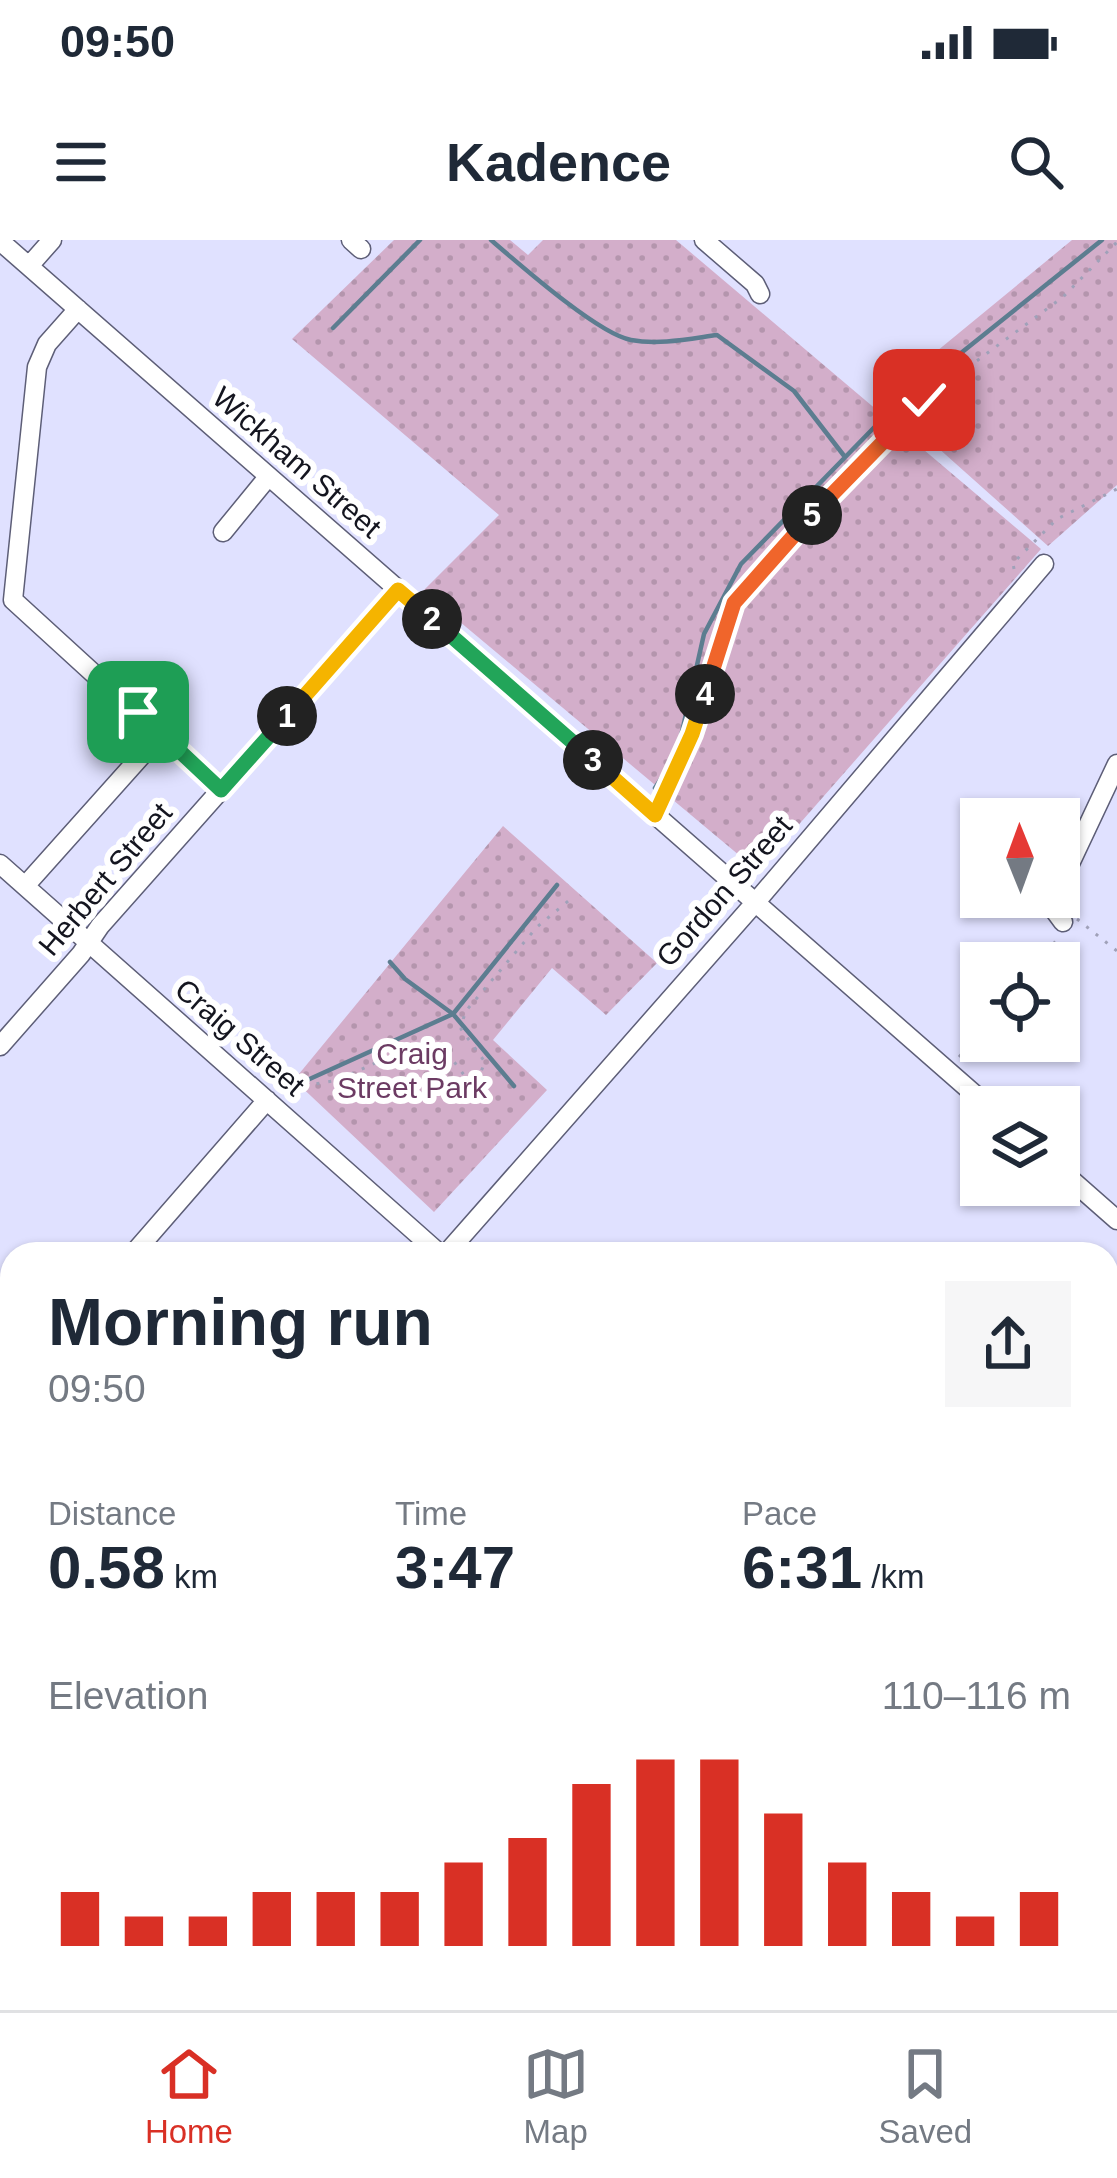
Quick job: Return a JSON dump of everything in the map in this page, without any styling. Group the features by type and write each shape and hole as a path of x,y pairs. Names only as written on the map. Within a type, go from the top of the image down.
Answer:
{"street":[{"path":"29,266 52,240"},
{"path":"704,240 755,284 760,294"},
{"name":"Wickham Street","path":"0,241 965,1086"},
{"path":"78,309 47,344 37,367 13,600 221,790"},
{"path":"223,532 268,477"},
{"name":"Gordon Street","path":"454,1242 755,902 1044,564"},
{"name":"Herbert Street","path":"0,1046 398,590"},
{"path":"26,886 160,735"},
{"path":"1080,842 1117,764"},
{"name":"Craig Street","path":"0,864 88,944 273,1095 430,1242"},
{"path":"1062,918 1063,922"},
{"path":"144,1242 273,1095"},
{"path":"1080,1187 1117,1220"}],"path":[{"path":"655,815 692,734 734,603 924,400 1063,297 1117,242"},
{"path":"1025,586 1013,563 1019,556 1057,519 1117,489"},
{"path":"273,1095 338,1080 426,1040 443,1047 464,1075 480,1074 485,1062 461,1029 465,1012 537,927 573,896"},
{"path":"1056,942 1057,928 1080,918 1117,951"},
{"path":"947,1070 960,1055"}],"green space":[{"path":"394,240 510,240 528,255 543,240 676,240 1041,549 758,871 423,591 499,515 292,339"},
{"path":"1072,240 1117,240 1117,485 1048,546 881,397"},
{"name":"Craig Street Park","path":"503,826 657,963 606,1015 552,968 493,1040 547,1090 434,1212 294,1080"}],"waterway":[{"path":"333,328 420,240"},
{"path":"491,240 559,297 617,335 652,342 717,335 794,391 845,457"},
{"path":"655,788 677,754 704,634 741,564 896,405 1102,240"},
{"path":"303,1082 453,1014 557,885"},
{"path":"390,962 453,1014 514,1086"}],"route":[{"path":"138,712 221,790 398,590 655,815 692,734 734,603 924,400"}]}
